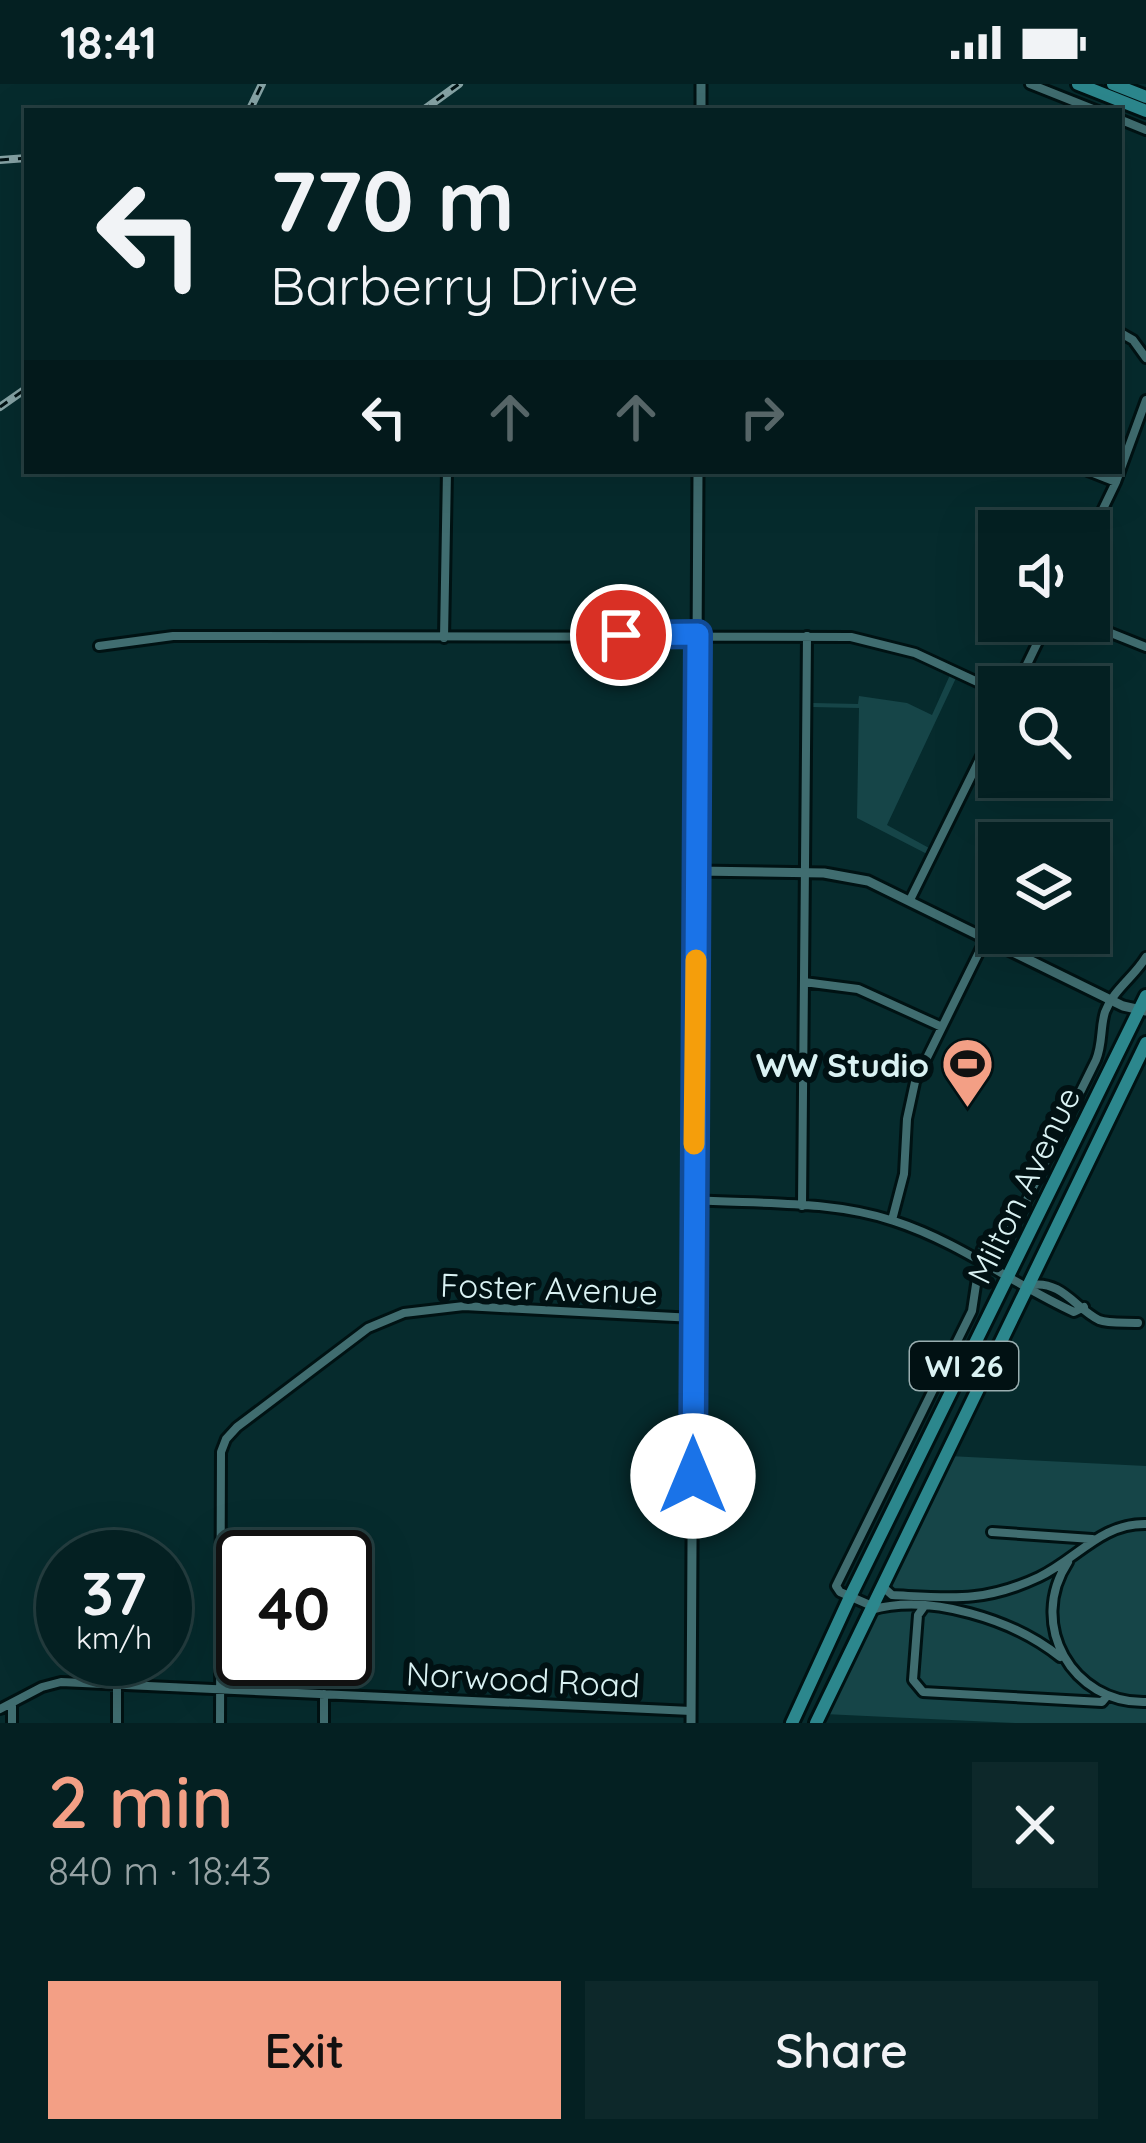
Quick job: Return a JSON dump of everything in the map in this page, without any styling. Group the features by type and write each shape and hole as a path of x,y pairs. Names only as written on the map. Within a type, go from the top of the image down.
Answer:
{"main road":[{"path":"1078,84 1146,97"},
{"path":"1118,93 1146,111"},
{"name":"Milton Avenue","path":"792,1723 1146,996"},
{"name":"Milton Avenue","path":"816,1723 1146,1043"}],"street":[{"path":"1030,84 1090,108"},
{"path":"1122,334 1146,358"},
{"path":"1122,466 1146,400"},
{"path":"444,638 447,474"},
{"path":"691,1717 698,474"},
{"path":"1096,474 1116,482"},
{"path":"1102,510 1119,474"},
{"path":"1110,633 1146,647"},
{"path":"99,646 173,635 807,636 894,646 978,683"},
{"path":"802,1206 807,636"},
{"path":"910,900 978,762"},
{"path":"697,871 805,872 868,881 978,934"},
{"path":"892,1220 906,1160 909,1102 978,954"},
{"path":"1019,954 1142,1011"},
{"path":"1146,957 1105,1014 1102,1046 1015,1224 983,1261 972,1311 838,1576 837,1589 871,1608 905,1606 974,1614 1042,1643 1107,1696 1146,1702"},
{"path":"804,982 858,989 941,1027"},
{"path":"693,1200 849,1210 892,1220 1027,1286 1042,1283 1100,1321 1138,1323"},
{"name":"Foster Avenue","path":"220,1723 221,1452 236,1427 368,1328 423,1308 467,1306 694,1318"},
{"path":"881,1586 892,1595 979,1599 1041,1576 1095,1539 1125,1525 1146,1524"},
{"path":"992,1532 1095,1539"},
{"path":"1062,1659 1054,1635 1057,1587 1073,1556"},
{"path":"1041,1576 1057,1587"},
{"path":"974,1614 982,1607 979,1599"},
{"path":"920,1611 913,1680 923,1692 1102,1702 1107,1696"},
{"path":"1074,1700 1085,1682"},
{"name":"Norwood Road","path":"0,1709 52,1686"},
{"path":"117,1686 117,1723"},
{"name":"Norwood Road","path":"158,1686 691,1717"},
{"path":"323,1694 324,1723"},
{"path":"12,1703 12,1723"}],"shaded area":[{"path":"950,675 956,678 887,825 929,848 927,854 857,818 859,708 812,707 813,703 858,704 859,696 907,703 932,715"},
{"path":"949,1456 1146,1466 1146,1723 1015,1723 824,1714"}],"railway":[{"path":"250,108 262,84"},
{"path":"426,108 459,84"},
{"path":"0,160 24,158"},
{"path":"0,407 24,390"}],"slow traffic":[{"path":"694,1144 696,960"}],"place":[{"name":"WW Studio","path":"968,1110"}],"route":[{"path":"621,635 698,634 693,1476"}]}
